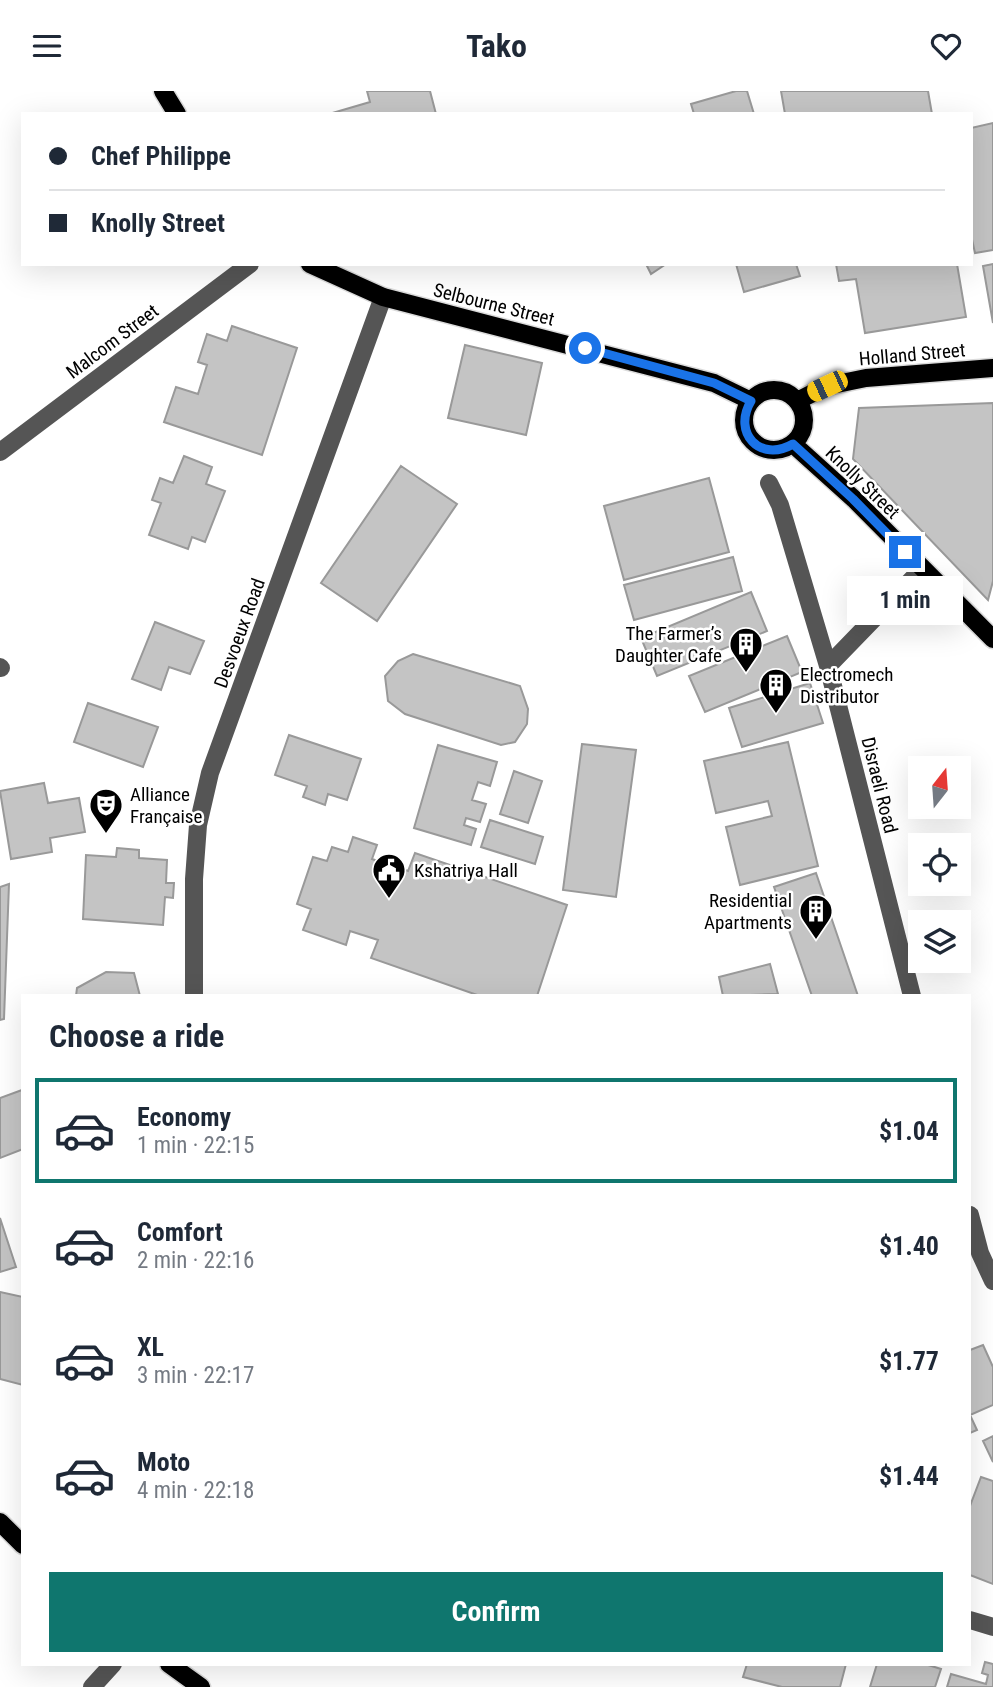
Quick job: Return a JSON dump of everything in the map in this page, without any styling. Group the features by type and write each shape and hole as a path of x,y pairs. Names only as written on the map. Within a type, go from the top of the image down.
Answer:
{"main road":[{"path":"163,91 176,112"},
{"name":"Selbourne Street","path":"314,266 383,297 714,383 751,401"},
{"name":"Holland Street","path":"797,401 827,386 866,378 993,368"},
{"path":"779,390 797,401 804,419 803,429 793,444 775,450 757,445 745,429 744,419 751,401 759,394 779,390"},
{"name":"Knolly Street","path":"793,444 853,499 993,639"},
{"path":"0,1523 21,1543"},
{"path":"172,1666 201,1687"}],"street":[{"name":"Malcom Street","path":"0,452 247,266"},
{"name":"Desvoeux Road","path":"194,994 194,879 198,825 210,773 383,297"},
{"name":"Disraeli Road","path":"769,484 780,505 828,666 911,994"},
{"path":"828,666 922,569"},
{"path":"971,1218 993,1281"},
{"path":"971,1620 993,1627"},
{"path":"92,1687 111,1666"}],"building":[{"path":"367,91 430,91 435,112 336,112 370,102"},
{"path":"736,91 747,91 753,112 693,112 691,104"},
{"path":"781,91 928,91 932,112 785,112"},
{"path":"993,123 993,250 975,253 973,244 973,128"},
{"path":"993,264 993,323 983,266"},
{"path":"647,266 663,266 651,274"},
{"path":"737,266 797,266 800,276 744,292"},
{"path":"836,266 957,266 966,317 865,333 856,279 839,281"},
{"path":"232,326 297,348 262,455 164,422 176,387 198,394 207,365 198,362 207,334 227,341"},
{"path":"465,345 542,363 526,435 448,418"},
{"path":"993,403 993,581 988,600 853,459 859,408"},
{"path":"184,456 212,467 206,484 225,491 205,542 192,537 188,549 149,535 161,503 152,500 160,478 173,483"},
{"path":"401,466 457,504 377,621 321,583"},
{"path":"709,478 729,552 624,580 604,506"},
{"path":"733,557 742,591 634,620 624,585"},
{"path":"751,592 767,631 657,676 641,638"},
{"path":"155,622 204,641 190,674 169,667 161,690 132,679"},
{"name":"The Farmer’s Daughter Cafe","path":"787,636 802,672 705,712 689,676"},
{"path":"413,654 520,686 528,709 527,724 515,742 501,745 405,714 388,701 385,676 398,661"},
{"name":"Electromech Distributor","path":"810,683 823,723 742,747 729,708"},
{"path":"88,703 158,727 143,767 74,742"},
{"path":"289,735 361,759 347,800 328,794 325,805 303,797 307,786 275,775"},
{"path":"788,742 818,866 740,885 726,827 772,816 768,801 716,813 704,761"},
{"path":"582,744 636,750 616,897 563,890"},
{"path":"438,745 497,762 490,786 478,782 472,800 486,804 480,822 466,818 464,825 476,829 471,845 414,828"},
{"path":"514,771 542,781 528,823 500,814"},
{"path":"44,783 48,803 79,798 85,832 50,838 52,852 11,859 0,791"},
{"path":"490,820 543,837 535,864 481,847"},
{"path":"353,837 377,845 372,859 408,871 415,853 567,905 538,994 474,994 371,958 378,940 350,931 346,945 303,930 311,909 297,904 313,857 327,861 332,847 348,852"},
{"path":"117,848 139,850 139,858 167,860 166,883 174,883 173,898 165,897 163,925 83,919 86,855 116,857"},
{"name":"Residential Apartments","path":"816,873 857,994 811,994 774,887"},
{"path":"9,884 4,1019 0,1020 0,887"},
{"path":"770,964 778,994 723,994 719,977"},
{"path":"106,972 134,973 139,994 76,994 77,988"},
{"path":"21,1090 21,1150 0,1158 0,1098"},
{"path":"0,1218 16,1267 0,1272"},
{"path":"0,1292 21,1297 21,1384 0,1379"},
{"path":"983,1345 993,1367 993,1405 971,1415 971,1350"},
{"path":"971,1417 977,1430 971,1433"},
{"path":"993,1436 993,1462 983,1441"},
{"path":"981,1477 993,1481 993,1584 971,1575 971,1503"},
{"path":"985,1662 993,1664 993,1687 947,1687 951,1674 986,1684 988,1675 982,1673"},
{"path":"746,1666 845,1666 840,1687 782,1687 743,1677"},
{"path":"876,1666 931,1666 941,1669 935,1687 870,1687"}],"place":[{"name":"The Farmer’s Daughter Cafe","path":"746,674"},
{"name":"Electromech Distributor","path":"776,715"},
{"name":"Alliance Française","path":"106,835"},
{"name":"Kshatriya Hall","path":"389,900"},
{"name":"Residential Apartments","path":"816,941"}],"route":[{"path":"585,348 714,383 751,401 746,409 745,429 757,445 765,450 775,450 785,449 793,444 905,552"}]}
